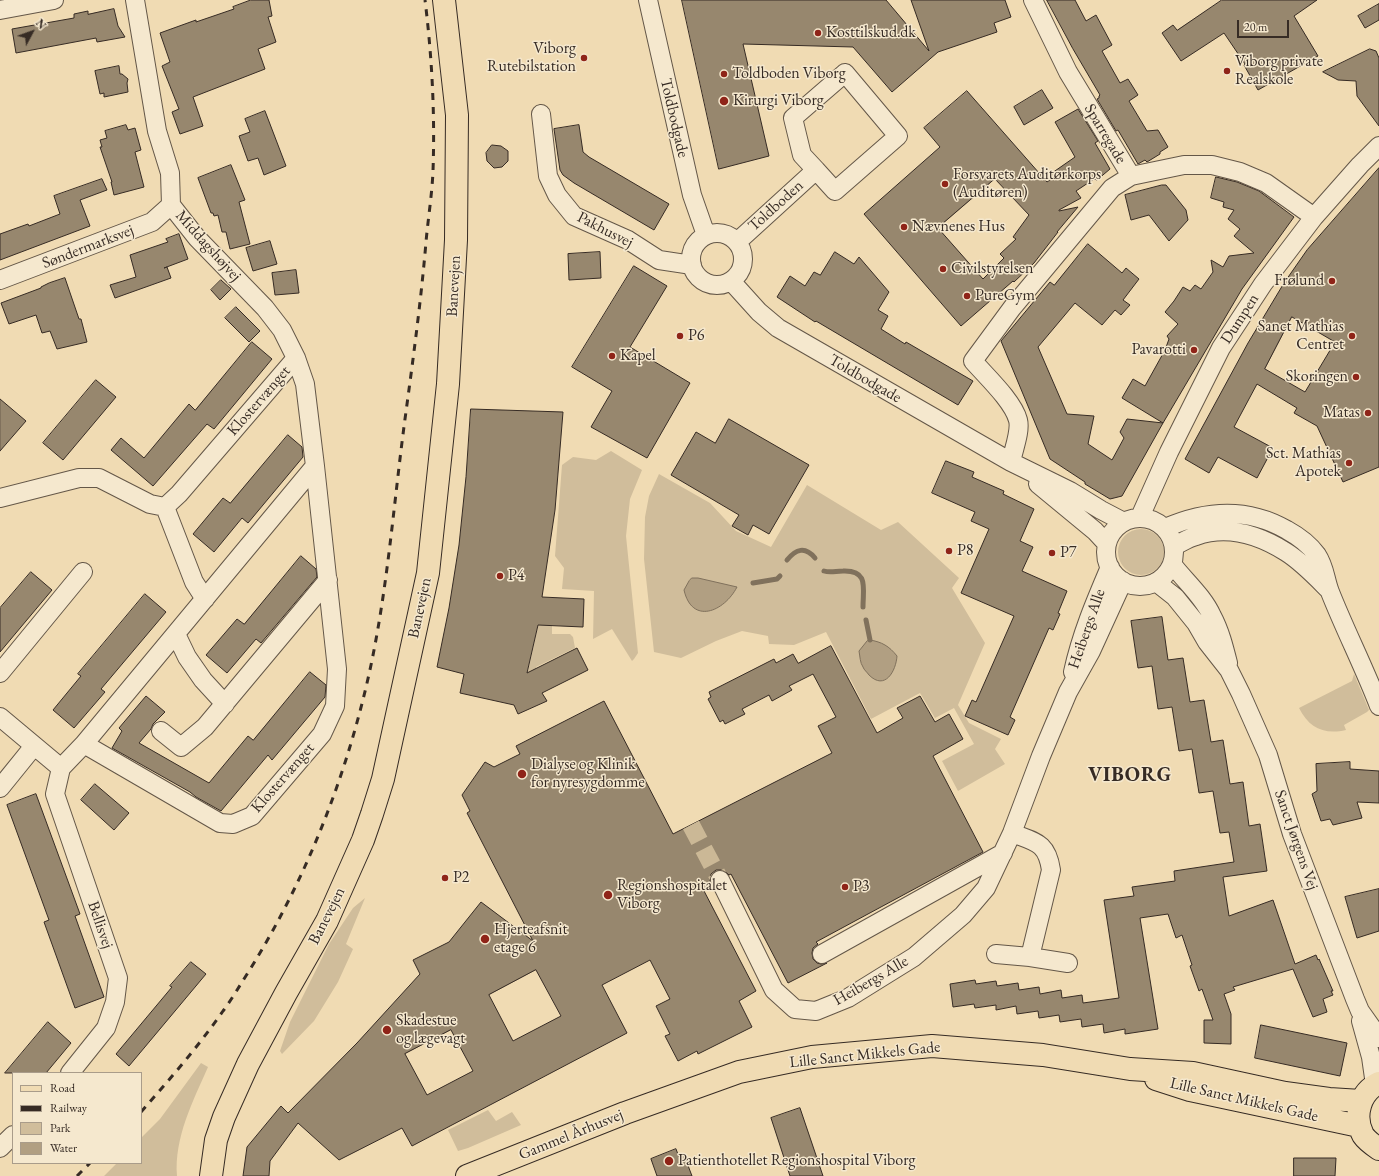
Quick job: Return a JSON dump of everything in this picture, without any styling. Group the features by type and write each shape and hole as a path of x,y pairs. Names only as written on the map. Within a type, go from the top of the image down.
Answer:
{"main road":[{"name":"Banevejen","path":"211,1176 216,1140 224,1117 248,1064 327,921 363,840 383,779 428,573 448,384 456,240 457,115 444,0"},
{"name":"Lille Sanct Mikkels Gade","path":"675,1095 739,1072 812,1057 932,1046 1043,1055 1130,1069 1193,1073 1285,1093 1329,1099 1372,1090"},
{"name":"Lille Sanct Mikkels Gade","path":"1130,1069 1160,1081 1190,1090 1359,1126"},
{"path":"1372,1090 1358,1113 1359,1126 1363,1136 1379,1149"},
{"name":"Gammel Århusvej","path":"470,1176 625,1113 675,1095"}],"street":[{"path":"0,10 54,0"},
{"name":"Middagshøjvej","path":"135,0 157,131 170,173 171,205 197,238 265,308 282,330 296,358"},
{"name":"Toldbodgade","path":"648,0 692,195 706,235"},
{"name":"Sparregade","path":"1033,0 1068,72 1131,176 1184,165 1212,165 1240,172 1266,183 1314,218"},
{"name":"Toldboden","path":"845,73 898,136 835,191 816,170 802,154 793,118 845,73"},
{"name":"Pakhusvej","path":"541,114 548,176 557,195 574,216 628,240 659,260 692,265"},
{"name":"Dumpen","path":"1132,520 1169,452 1222,348 1263,284 1314,218 1360,165 1379,146"},
{"name":"Toldboden","path":"737,242 816,170"},
{"path":"1011,462 1018,430 1018,420 1011,406 973,361 1012,308 1112,188 1131,176"},
{"name":"Søndermarksvej","path":"0,280 152,222 171,205"},
{"path":"717,233 728,235 737,242 742,251 743,263 739,273 731,281 722,284 712,284 703,281 696,274 692,265 691,256 698,240 706,235 717,233"},
{"name":"Toldbodgade","path":"731,281 759,312 778,328 1011,462 1070,491 1101,510 1132,520"},
{"name":"Klostervænget","path":"84,744 220,823 233,824 252,816 322,734 335,706 337,669 309,404 306,384 296,358 179,494 165,507"},
{"name":"Toldbodgade","path":"1011,462 1096,531 1107,544"},
{"path":"0,717 61,768 84,744 315,466"},
{"path":"0,498 80,478 99,478 150,504 165,507 194,582 205,599"},
{"path":"1165,528 1180,522 1214,515 1233,513 1265,519 1291,532 1309,546 1324,566 1329,590 1379,706"},
{"path":"1150,519 1158,522 1165,528 1171,537 1174,546 1172,564 1168,571 1156,582 1140,586 1131,585 1117,577 1110,567 1106,552 1110,535 1116,527 1132,520 1150,519"},
{"path":"1174,546 1196,536 1214,532 1234,532 1252,535 1287,552 1329,590"},
{"name":"Sanct Jørgens Vej","path":"1172,564 1194,589 1212,614 1221,635 1229,670"},
{"name":"Heibergs Alle","path":"1068,692 1079,645 1095,601 1110,567"},
{"path":"0,673 83,572"},
{"path":"161,731 181,747 205,727 328,580"},
{"name":"Heibergs Alle","path":"720,880 774,990 795,1008 816,1011 848,998 914,957 963,915 986,888 1004,853 1041,756 1068,692 1091,651 1123,581"},
{"name":"Sanct Jørgens Vej","path":"1156,582 1175,597 1196,623 1229,670 1241,694 1268,755 1292,834 1360,1011 1379,1038"},
{"path":"176,634 187,657 203,680 225,704"},
{"path":"0,788 34,746"},
{"name":"Bellisvej","path":"61,768 55,794 118,978 115,1002 106,1028 71,1072"},
{"path":"1012,833 1035,842 1045,849 1050,863 1051,870 1030,957"},
{"path":"822,954 1004,853"},
{"path":"936,891 963,890 971,892 979,897"},
{"path":"996,954 1030,957 1068,963"},
{"name":"Sanct Jørgens Vej","path":"1360,1011 1371,1058 1372,1090"},
{"path":"0,1148 12,1136"}],"green space":[{"path":"611,451 642,470 630,499 626,536 638,653 632,661 612,629 593,639 594,591 562,589 564,568 555,556 562,465 573,457 596,460"},
{"path":"659,474 710,503 736,531 771,547 807,485 881,530 898,522 959,578 952,588 985,643 958,705 969,723 1001,739 995,749 1005,764 958,791 942,761 974,744 954,708 935,718 920,693 871,719 826,632 794,645 769,644 768,636 742,631 716,641 681,658 654,652 644,559 645,517 649,496"},
{"path":"1141,529 1154,533 1160,539 1164,552 1160,565 1154,571 1141,575 1128,571 1122,565 1118,552 1122,539 1128,533"},
{"path":"544,599 552,600 552,634 570,634 573,637 575,648 536,667 541,685 509,704 512,686 524,689"},
{"path":"1354,674 1369,710 1367,712 1344,725 1346,730 1324,731 1307,721 1299,708 1352,681"},
{"path":"365,898 346,944 353,949 338,982 314,1021 282,1054 280,1051 290,1022 329,944 353,908"},
{"path":"201,1063 208,1067 191,1106 178,1148 177,1176 104,1176 116,1164 142,1164 142,1137 160,1119"},
{"path":"488,1110 496,1121 512,1112 521,1125 458,1151 448,1130"}],"water":[{"path":"692,578 737,587 731,596 717,608 709,611 701,611 694,608 688,601 684,590"},
{"path":"870,640 885,645 897,656 892,673 885,680 880,681 869,675 861,664 859,651 867,641"}],"building":[{"path":"251,0 269,0 272,16 268,17 276,42 258,49 265,69 193,97 203,126 180,134 172,112 179,109 162,66 170,62 160,33 196,20 196,22 234,9 233,7"},
{"name":"Toldboden Viborg","path":"682,0 886,0 929,51 911,0 1005,0 1011,17 994,23 997,32 938,52 892,92 853,47 743,44 769,156 719,169"},
{"path":"1047,0 1075,0 1086,21 1096,15 1112,45 1102,51 1120,83 1128,79 1138,95 1129,101 1147,131 1158,130 1168,147 1160,152 1160,154 1147,162 1145,160 1138,164 1118,130 1116,131 1097,99 1100,95"},
{"path":"1222,0 1317,0 1294,16 1318,56 1258,90 1244,65 1245,64 1224,33 1181,61 1162,33 1173,25 1177,30"},
{"path":"1379,4 1379,20 1365,28 1358,16"},
{"path":"114,9 118,26 125,37 97,42 96,38 16,53 12,29 74,18 74,14 88,11 88,14"},
{"path":"1370,49 1376,51 1379,58 1379,126 1357,96 1356,81 1338,80 1323,72"},
{"path":"119,66 120,74 128,79 128,92 104,97 104,93 100,94 95,71"},
{"path":"1042,90 1053,108 1024,125 1014,107"},
{"path":"967,91 1047,182 1054,177 1052,173 1075,157 1055,122 1078,109 1098,141 1095,143 1110,169 1097,180 1094,179 1076,191 1081,198 1059,210 1078,207 1034,263 1014,282 1013,281 961,326 864,214 940,147 924,128","holes":["995,179 1029,215 1013,237 1016,239 1000,254 1004,258 983,279 938,228"]},
{"path":"265,111 286,166 264,175 258,158 248,161 239,136 250,132 245,119"},
{"path":"126,125 128,130 135,128 141,150 135,152 144,187 114,195 112,182 100,147 102,147 100,140 107,138 105,131"},
{"path":"579,125 583,152 669,204 654,230 563,175 560,170 554,129"},
{"path":"492,145 501,146 508,151 508,161 502,167 494,168 487,161 486,153"},
{"path":"231,165 245,200 239,202 250,244 230,249 226,232 222,232 218,215 214,216 213,213 211,213 198,178"},
{"name":"Sanct Mathias Centret","path":"1379,168 1379,467 1343,482 1317,426 1294,413 1297,408 1257,384 1234,427 1273,448 1257,478 1218,457 1209,473 1185,459 1248,343 1284,283 1307,250","holes":["1292,317 1335,342 1305,392 1265,369"]},
{"path":"1216,177 1237,182 1259,191 1294,217 1242,289 1163,423 1122,398 1133,379 1145,386 1165,350 1169,339 1167,336 1178,324 1165,312 1183,287 1190,291 1195,285 1201,289 1213,272 1211,260 1223,267 1229,256 1254,253 1234,236 1240,229 1228,219 1234,210 1223,207 1224,202 1211,198"},
{"path":"102,179 107,190 80,200 90,226 0,260 0,234 28,224 29,226 60,214 54,196"},
{"path":"1166,185 1186,210 1188,220 1169,241 1149,215 1131,220 1125,195"},
{"path":"179,234 188,259 164,268 167,267 171,278 115,298 110,285 136,277 130,255 168,242 166,239"},
{"path":"270,241 277,264 253,271 246,248"},
{"path":"1088,244 1122,273 1126,268 1139,279 1123,300 1130,305 1121,315 1115,310 1102,325 1075,303 1038,347 1067,414 1094,416 1088,444 1112,460 1124,438 1120,432 1127,419 1163,423 1122,496 1110,499 1085,484 1085,482 1050,459 1001,341 1050,282 1054,285"},
{"path":"600,252 601,278 569,280 568,254"},
{"path":"835,252 854,264 859,257 889,292 878,310 888,316 881,329 905,344 906,342 973,381 958,405 816,321 815,322 777,297 790,276 805,286 814,272 820,275"},
{"name":"Kapel","path":"634,266 667,286 630,347 690,383 647,458 591,427 612,391 572,367"},
{"path":"296,270 299,293 275,295 272,273"},
{"path":"65,278 79,319 81,319 87,342 57,349 50,331 42,333 36,315 9,324 1,303"},
{"path":"221,280 231,289 220,300 211,290"},
{"path":"236,307 260,331 249,342 225,318"},
{"path":"252,342 272,359 214,429 207,424 153,486 111,450 121,438 144,458 189,404 195,410"},
{"path":"96,380 116,397 63,460 43,443"},
{"path":"0,399 26,421 0,451"},
{"name":"P4","path":"471,409 563,412 555,510 542,597 584,599 583,627 538,625 527,673 577,648 588,670 542,693 547,701 518,714 514,705 460,693 464,674 437,667 449,608 459,545"},
{"path":"729,419 809,465 769,534 753,525 748,535 732,526 739,515 671,475 696,432 715,443"},
{"path":"288,435 302,447 303,457 248,523 242,518 214,552 193,534 223,498 230,503"},
{"path":"946,461 974,472 972,477 1004,491 1003,494 1034,509 1020,541 1033,547 1022,571 1067,591 1053,630 1049,628 1010,717 1015,720 1008,735 965,716 972,700 976,702 1014,616 961,593 989,529 971,521 975,512 932,493"},
{"path":"301,556 316,569 317,577 261,643 256,639 227,673 206,655 237,619 244,624"},
{"path":"31,572 52,590 0,652 0,608"},
{"path":"145,594 166,612 101,689 105,692 74,728 53,710 81,676 78,674"},
{"path":"1162,617 1168,660 1183,658 1190,702 1204,700 1211,742 1223,740 1230,784 1243,782 1249,826 1260,824 1267,871 1223,877 1229,916 1273,900 1295,964 1316,955 1318,960 1319,959 1333,991 1331,991 1333,995 1323,999 1327,1012 1313,1017 1293,969 1233,987 1235,990 1224,994 1231,1014 1231,1044 1204,1043 1204,1020 1213,1020 1202,989 1199,991 1190,966 1192,965 1182,935 1176,938 1168,914 1140,918 1158,1029 1125,1034 1125,1029 1104,1033 1103,1024 1082,1027 1081,1019 1060,1022 1059,1015 1039,1018 1038,1011 1017,1014 1016,1006 996,1010 996,1005 975,1008 974,1004 953,1007 950,984 975,980 976,984 996,981 997,986 1018,983 1019,990 1039,987 1040,994 1061,990 1062,998 1082,995 1083,1003 1119,998 1104,900 1134,896 1132,887 1175,881 1174,871 1234,862 1229,832 1220,833 1213,791 1199,793 1192,749 1179,751 1172,707 1158,709 1152,666 1138,668 1131,621"},
{"name":"Regionshospitalet Viborg","path":"831,646 877,733 903,718 897,708 920,696 935,722 949,714 963,739 933,756 983,852 816,942 818,944 813,948 813,959 817,963 827,963 788,983 731,874 729,875 721,870 716,870 711,874 711,885 703,889 756,991 739,1001 752,1027 698,1054 697,1051 678,1061 665,1036 670,1034 656,1006 670,999 650,960 602,985 627,1033 412,1146 402,1128 339,1160 298,1123 270,1161 269,1176 243,1176 247,1147 281,1106 288,1113 357,1043 420,974 413,960 449,942 481,902 533,941 467,813 470,811 462,795 485,762 494,767 520,754 516,746 604,701 673,834 832,753 818,726 836,717 813,674 789,686 792,690 772,701 769,695 742,709 745,714 725,724 723,720 720,722 708,699 711,697 709,692 774,659 776,663 793,654 798,663","holes":["536,970 561,1016 513,1041 489,995","451,1030 473,1071 427,1095 405,1054"]},
{"path":"310,672 326,685 325,697 272,760 268,755 221,811 112,748 122,731 119,728 146,696 165,712 153,724 151,729 139,743 209,783 248,736 253,740"},
{"path":"1350,762 1350,769 1379,771 1379,803 1357,802 1362,818 1333,825 1330,819 1321,821 1312,794 1317,791 1316,764"},
{"path":"95,784 129,813 114,830 81,800"},
{"path":"36,794 80,914 75,916 104,997 75,1008 44,922 49,920 7,805"},
{"path":"1379,889 1379,931 1357,938 1345,897"},
{"path":"191,962 206,974 129,1066 116,1054"},
{"path":"48,1022 71,1043 47,1072 5,1073"},
{"path":"1261,1025 1347,1043 1340,1076 1255,1058"},
{"path":"800,1108 823,1176 790,1176 771,1118"},
{"name":"Patienthotellet Regionshospital Viborg","path":"676,1149 679,1157 684,1155 692,1176 657,1176 651,1159"},
{"path":"1294,1158 1336,1158 1335,1176 1294,1176"}],"waterway":[{"path":"787,560 794,553 801,550 808,552 815,558"},
{"path":"824,571 851,571 861,577 864,587 863,607"},
{"path":"753,583 777,579 780,576"},
{"path":"866,620 870,640"}],"tunnel":[{"path":"691,825 720,880"}],"railway":[{"path":"142,1111 204,1037 236,992 270,936 307,862 323,824 338,785 362,705 382,604 419,308 432,189 434,150 433,107 431,64 425,0"},
{"path":"77,1176 89,1164"}],"place":[{"name":"Kosttilskud.dk","path":"818,33"},
{"name":"Viborg Rutebilstation","path":"584,58"},
{"name":"Viborg private Realskole","path":"1227,71"},
{"name":"Toldboden Viborg","path":"724,74"},
{"name":"Kirurgi Viborg","path":"724,101"},
{"name":"Forsvarets Auditørkorps (Auditøren)","path":"945,184"},
{"name":"Nævnenes Hus","path":"904,227"},
{"name":"Civilstyrelsen","path":"943,269"},
{"name":"Frølund","path":"1332,281"},
{"name":"PureGym","path":"967,296"},
{"name":"P6","path":"680,336"},
{"name":"Sanct Mathias Centret","path":"1352,336"},
{"name":"Pavarotti","path":"1194,350"},
{"name":"Kapel","path":"612,356"},
{"name":"Skoringen","path":"1356,377"},
{"name":"Matas","path":"1368,413"},
{"name":"Sct. Mathias Apotek","path":"1349,463"},
{"name":"P8","path":"949,551"},
{"name":"P7","path":"1052,553"},
{"name":"P4","path":"500,576"},
{"name":"Dialyse og Klinik for nyresygdomme","path":"522,774"},
{"name":"P2","path":"445,878"},
{"name":"P3","path":"845,887"},
{"name":"Regionshospitalet Viborg","path":"608,895"},
{"name":"Hjerteafsnit etage 6","path":"485,939"},
{"name":"Skadestue og lægevagt","path":"387,1030"},
{"name":"Patienthotellet Regionshospital Viborg","path":"669,1161"}],"district":[{"name":"VIBORG","path":"1130,776"}]}
